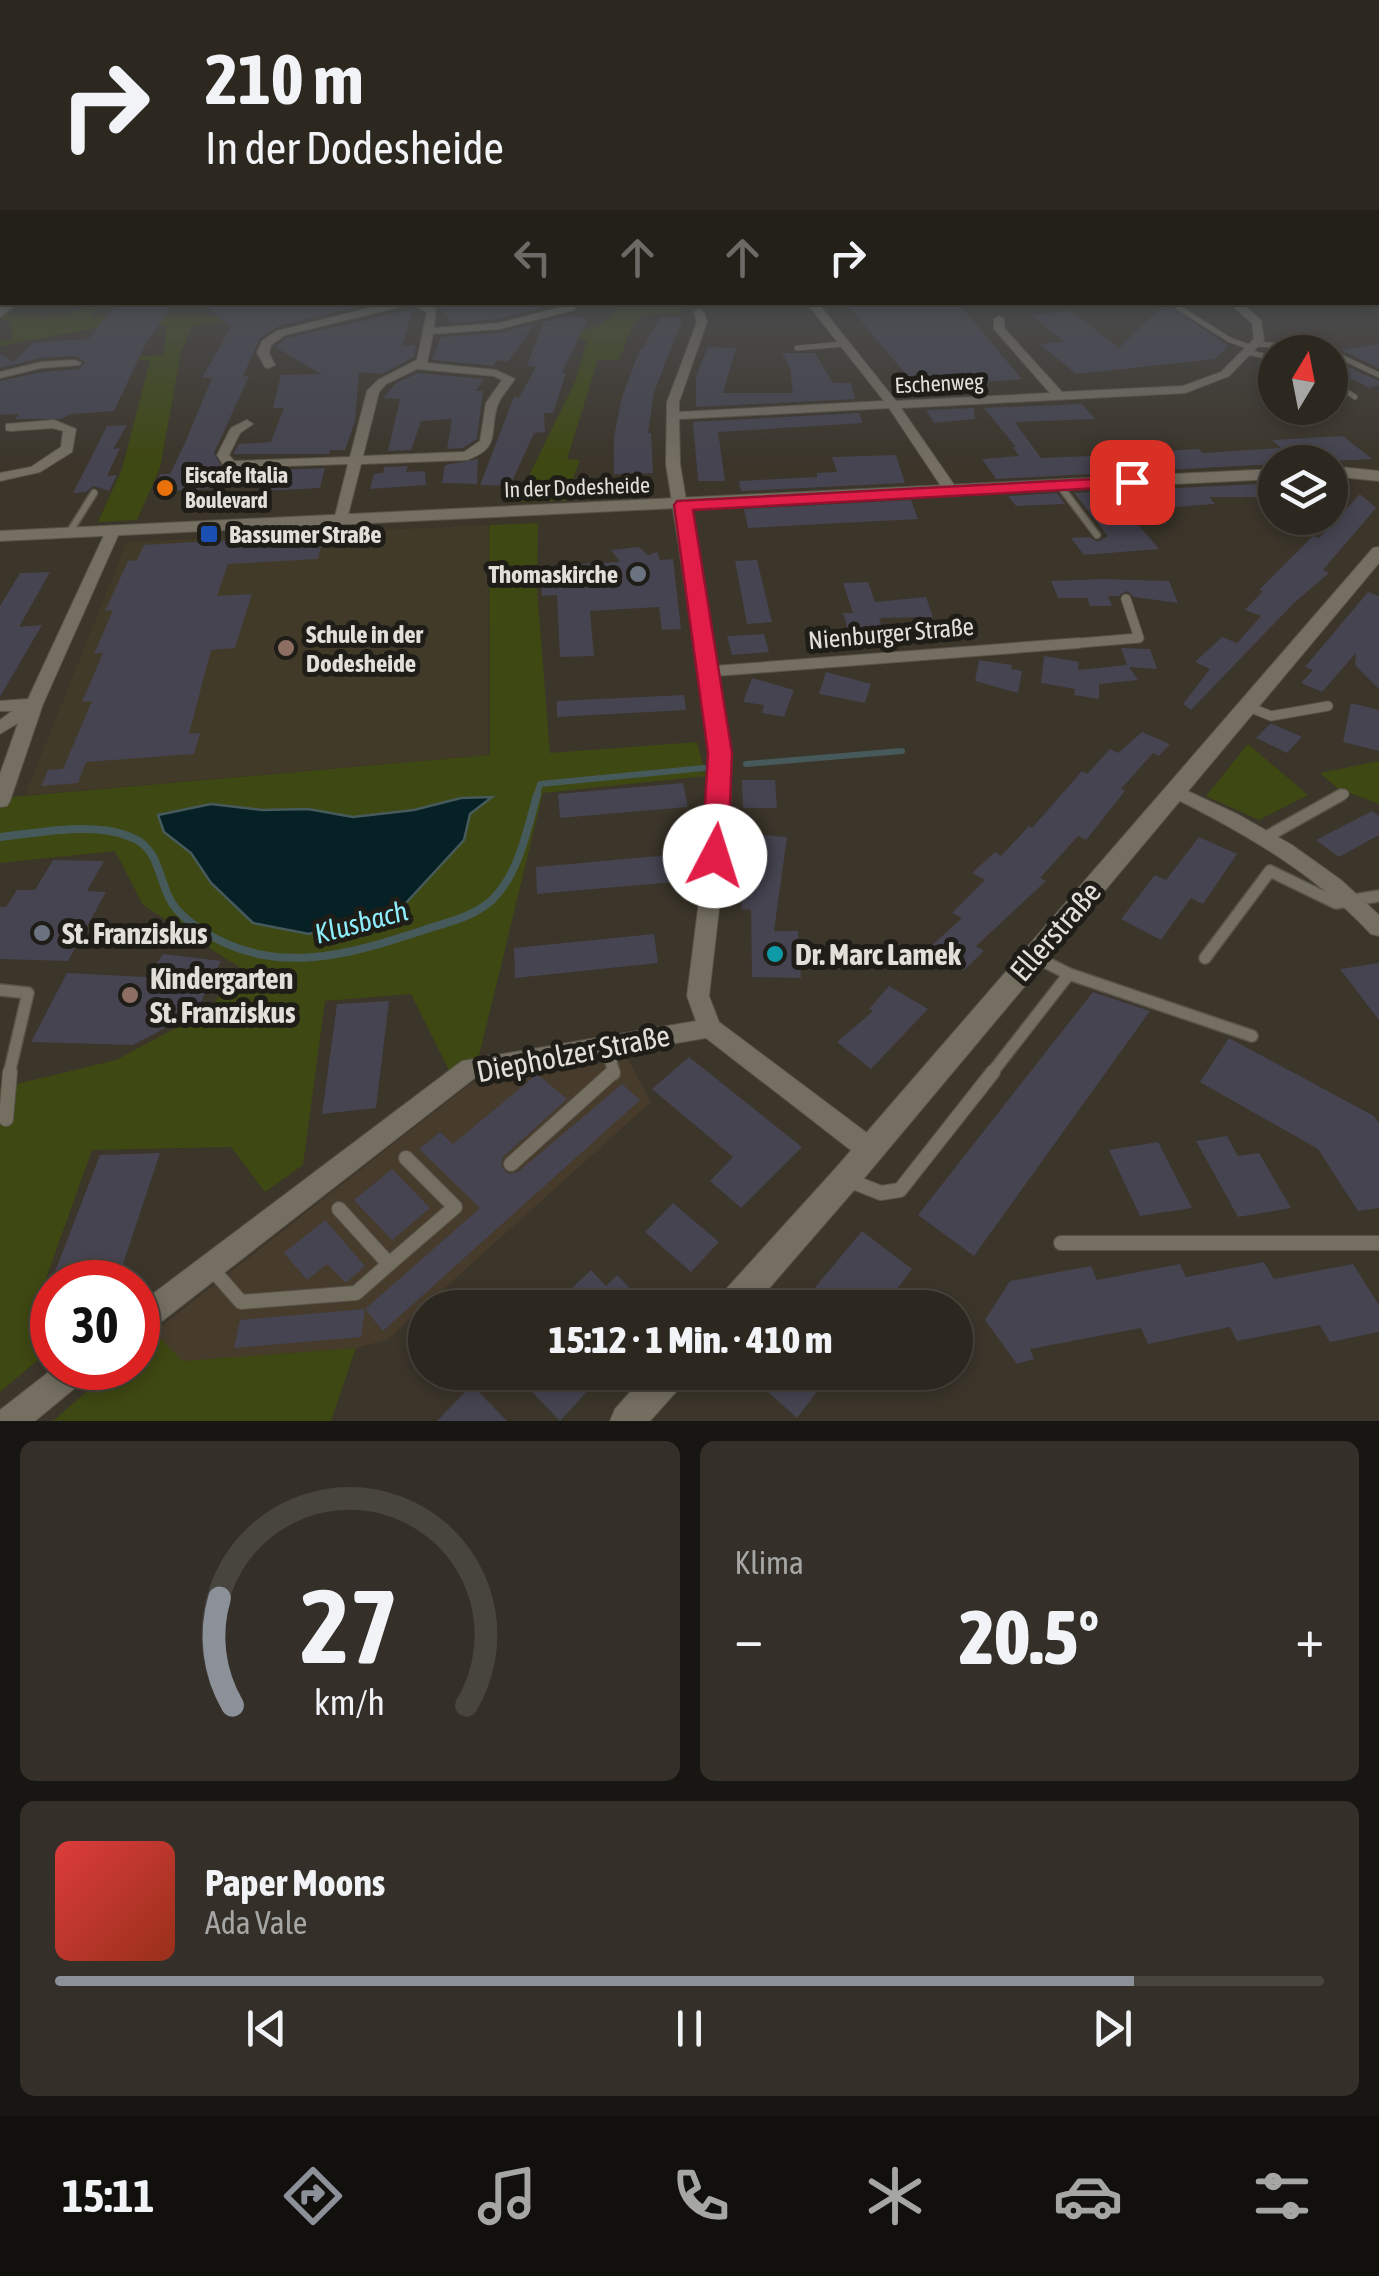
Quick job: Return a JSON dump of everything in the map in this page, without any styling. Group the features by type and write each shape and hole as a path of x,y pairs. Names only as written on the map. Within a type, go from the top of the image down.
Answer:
{"street":[{"path":"270,365 263,353 266,343 284,332"},
{"path":"419,366 430,332"},
{"path":"698,332 673,402 674,464 720,753 720,822 698,996 710,1028 870,1150"},
{"path":"836,332 952,492"},
{"path":"1002,332 1060,397"},
{"path":"1252,348 1260,332"},
{"name":"Eschenweg","path":"673,416 1185,389 1225,374 1252,348"},
{"path":"0,375 40,365 75,363"},
{"path":"247,424 234,431 223,455 230,464 358,462 467,456 489,441 492,402 509,379 496,373 419,366 382,382 373,391 358,462 342,520"},
{"path":"0,477 26,476 42,468 66,449 70,428 54,424 10,427"},
{"path":"1348,473 1379,476"},
{"name":"In der Dodesheide","path":"0,536 1258,475"},
{"path":"0,801 34,704 113,531"},
{"name":"Ellerstraße","path":"746,1290 846,1180 1032,956 1379,552"},
{"name":"Nienburger Straße","path":"708,672 1078,643"},
{"path":"0,706 34,704"},
{"path":"0,728 34,704"},
{"path":"1176,792 1268,836 1309,862 1355,900 1379,928"},
{"name":"Diepholzer Straße","path":"160,1305 470,1068 710,1028"},
{"path":"10,1421 49,1390"},
{"path":"627,1421 655,1390"}],"lane":[{"path":"1218,332 1258,351"},
{"path":"797,348 845,344"},
{"path":"1252,348 1322,348 1379,376"},
{"path":"1348,393 1355,398"},
{"path":"1060,486 1097,535"},
{"path":"69,533 94,494"},
{"path":"1078,643 1139,638 1126,599"},
{"path":"1249,707 1271,716 1328,706"},
{"path":"1268,836 1344,794"},
{"path":"1205,958 1270,871 1336,904 1379,896"},
{"path":"1032,956 1070,974 1252,1036"},
{"path":"846,1180 881,1193 900,1190 1070,974"},
{"path":"0,990 28,993 7,1084 6,1119"},
{"path":"512,1164 614,1074 607,1045"},
{"path":"210,1267 241,1302 356,1293 454,1207 406,1158"},
{"path":"340,1209 390,1264"},
{"path":"1060,1242 1379,1244"}],"shaded area":[{"name":"Schule in der Dodesheide","path":"488,525 488,755 25,795 127,542"},
{"path":"628,1059 651,1102 442,1290 408,1290 408,1321 387,1340 356,1348 183,1361 160,1338 160,1327 471,1083"}],"green space":[{"path":"11,332 74,332 0,346 0,342 12,338"},
{"path":"166,332 189,332 181,353 160,468 137,520 98,522 122,469 150,360 103,361 105,357 164,355"},
{"path":"630,332 619,360 598,360 567,459 580,460 565,501 516,502 575,382 587,340 577,337 577,333"},
{"path":"538,523 537,589 550,753 697,742 706,776 543,793 478,1060 453,1078 411,994 325,1001 303,1165 265,1192 231,1147 92,1150 53,1260 30,1260 30,1367 0,1392 0,1088 116,1060 209,1010 239,967 143,905 115,851 0,863 0,798 490,755 489,525"},
{"path":"1248,744 1308,795 1259,820 1206,796"},
{"path":"1379,761 1379,804 1337,788 1320,773"},
{"path":"160,1338 183,1361 356,1348 331,1421 53,1421 89,1390 160,1390"}],"water":[{"path":"492,797 470,814 464,840 405,904 309,934 253,923 211,883 191,853 164,832 158,815 211,804 262,810 308,809 353,817 414,810 461,798"}],"building":[{"path":"94,332 153,332 114,411 71,414 61,419 15,419 19,414 0,415 0,381 79,369 85,362 75,356 41,358 0,368 0,354 13,362 33,343 88,339"},
{"path":"228,332 268,332 260,338 243,376 249,376 214,453 225,472 325,468 320,488 261,491 263,485 152,492 160,474 170,474 184,445 212,378 202,378"},
{"path":"312,332 406,332 402,346 416,345 414,357 382,374 359,372 355,421 345,450 330,450 329,454 233,454 239,444 271,442 284,408 273,408 281,375 321,374 275,347 287,338"},
{"path":"528,332 508,362 497,360 493,366 432,360 441,337"},
{"path":"540,332 581,332 562,373 566,373 553,413 544,413 545,432 534,433 510,486 480,485 514,397 519,398 536,367 527,365"},
{"path":"652,332 677,332 654,392 648,433 653,473 614,474 614,437 622,397"},
{"path":"871,332 983,332 1022,379 972,383 973,393 918,396 904,372"},
{"path":"1052,332 1099,332 1119,348 1135,332 1208,332 1228,346 1215,359 1076,374 1040,344 1064,342"},
{"path":"1379,344 1379,368 1348,353 1348,349"},
{"path":"708,347 736,348 723,393 793,393 790,368 782,353 815,353 833,383 851,383 855,399 696,407 696,376"},
{"path":"1348,367 1379,381 1379,385 1370,388 1348,377"},
{"path":"418,373 484,379 476,391 483,391 477,439 463,448 447,449 452,419 421,421 411,450 388,451 400,399 383,398 396,383"},
{"path":"1082,404 1095,419 1015,422 1041,458 1115,455 1119,459 1162,456 1159,453 1179,450 1199,449 1203,453 1258,449 1258,465 996,479 982,459 1019,456 984,408"},
{"path":"974,408 975,419 934,423 926,410"},
{"path":"859,413 862,423 718,432 725,481 698,481 693,422"},
{"path":"127,425 113,449 120,448 107,476 117,475 109,491 93,486 86,492 73,493 107,426"},
{"path":"1343,436 1372,459 1348,460 1348,445 1278,445 1272,440"},
{"path":"896,455 905,483 741,491 739,481 817,477 817,473 837,472 832,457"},
{"path":"478,459 477,484 442,483 445,465"},
{"path":"408,466 406,472 425,471 426,485 370,489 374,474 383,473 384,467"},
{"path":"1258,484 1258,497 1209,497 1215,504 1145,509 1155,521 1136,522 1159,549 1084,555 1071,538 1090,537 1097,542 1108,536 1074,493"},
{"path":"1057,493 1065,504 1016,506 1008,496"},
{"path":"1360,494 1376,508 1323,570 1329,573 1294,603 1191,710 1183,704 1210,669 1195,662 1222,637 1237,643 1261,616 1245,610 1263,591 1259,590 1313,536 1348,535 1348,507"},
{"path":"911,500 918,519 748,528 744,509"},
{"path":"324,534 318,559 228,564 217,596 252,594 235,648 211,650 189,734 200,733 194,754 86,762 78,783 41,786 48,770 63,769 92,701 82,702 103,653 94,654 113,610 105,611 128,561 137,560 144,545"},
{"path":"639,547 648,555 657,552 660,560 673,559 681,629 662,630 659,607 590,611 594,656 560,657 557,595 542,596 541,566 620,562 611,550"},
{"path":"757,560 772,622 747,624 735,561"},
{"path":"50,572 19,627 42,625 0,697 0,606 20,573"},
{"path":"1051,581 1169,581 1178,603 1134,597 1127,591 1108,596 1112,606 1090,606 1087,598 1058,598"},
{"path":"868,582 875,602 926,597 933,617 879,618 884,633 849,634 843,613 853,613 843,583"},
{"path":"1368,592 1379,596 1379,689 1355,665 1356,653 1322,692 1301,683 1313,670 1305,667"},
{"path":"764,634 769,652 732,655 727,636"},
{"path":"1121,648 1150,649 1157,669 1129,667 1138,680 1099,684 1099,699 1074,695 1075,689 1041,683 1044,656 1079,662 1078,670 1127,665"},
{"path":"979,660 1012,665 1011,669 1022,671 1018,693 975,681"},
{"path":"826,672 871,684 865,703 819,694"},
{"path":"752,678 794,690 784,717 762,713 764,705 743,702"},
{"path":"684,695 686,710 557,717 557,701"},
{"path":"1351,703 1379,710 1379,751 1343,742"},
{"path":"1270,724 1302,737 1287,753 1256,738"},
{"path":"1142,732 1170,744 1159,756 1153,753 1121,789 1125,791 1086,840 1078,836 1040,878 1046,881 976,946 984,951 963,971 929,948 962,918 952,913 985,880 972,873 995,852 1001,856 1029,826 1032,828 1082,771 1087,774 1110,749 1118,753"},
{"path":"742,780 775,780 777,808 743,808"},
{"path":"683,783 688,807 560,818 558,794"},
{"path":"1372,811 1379,816 1379,835 1339,857 1316,840"},
{"path":"754,834 787,837 774,931 798,931 801,978 752,977 751,910 741,909"},
{"path":"1199,837 1237,854 1203,904 1191,898 1161,940 1121,919 1155,875 1166,880"},
{"path":"670,855 674,882 537,894 536,867"},
{"name":"St. Franziskus","path":"53,860 104,861 87,891 106,892 68,961 0,959 0,907 6,907 17,890 35,890"},
{"path":"654,934 658,963 515,978 514,948"},
{"name":"Kindergarten St. Franziskus","path":"163,954 221,961 196,1012 133,1045 31,1042 67,973 147,977"},
{"path":"1379,963 1379,1020 1340,969"},
{"path":"889,986 928,1009 871,1069 837,1042 873,1011 869,1009"},
{"path":"1093,992 1150,1011 974,1256 918,1215"},
{"path":"389,1001 376,1108 322,1114 337,1004"},
{"path":"1229,1038 1374,1116 1379,1123 1379,1208 1358,1211 1318,1149 1200,1082"},
{"path":"689,1057 802,1147 741,1208 710,1181 733,1157 652,1089"},
{"path":"537,1074 567,1099 503,1157 501,1167 509,1174 518,1172 622,1084 640,1100 429,1290 408,1290 408,1309 383,1331 365,1309 480,1208 419,1149 440,1132 453,1144"},
{"path":"1227,1136 1238,1156 1259,1153 1291,1208 1238,1217 1196,1141"},
{"path":"1158,1142 1192,1208 1140,1216 1109,1150"},
{"path":"160,1153 124,1260 59,1260 100,1155"},
{"path":"392,1169 430,1208 392,1240 354,1200"},
{"path":"673,1203 719,1242 691,1272 645,1232"},
{"path":"325,1220 365,1266 346,1283 327,1264 307,1280 284,1253"},
{"path":"862,1231 912,1269 896,1290 813,1290"},
{"path":"1264,1262 1274,1279 1353,1264 1379,1305 1379,1332 1330,1342 1320,1325 1237,1341 1230,1327 1148,1344 1141,1328 1030,1349 1034,1359 1017,1364 985,1320 1010,1281 1091,1266 1097,1280 1180,1264 1186,1277"},
{"path":"591,1270 606,1286 617,1275 632,1290 570,1290"},
{"path":"365,1309 361,1337 234,1348 240,1320"},
{"path":"467,1390 477,1390 507,1421 437,1421"},
{"path":"530,1390 588,1390 560,1421"},
{"path":"766,1390 818,1390 797,1418"}],"waterway":[{"name":"Klusbach","path":"746,764 902,751"},
{"name":"Klusbach","path":"536,798 540,784 704,768"},
{"name":"Klusbach","path":"0,837 86,829 120,833 150,851 175,907 196,926 227,944 255,953 310,957 339,954 396,939 486,905 502,889 516,864 537,795"}],"place":[{"name":"Eiscafe Italia Boulevard","path":"165,488"},
{"name":"Bassumer Straße","path":"209,534"},
{"name":"Thomaskirche","path":"638,574"},
{"name":"Schule in der Dodesheide","path":"286,648"},
{"name":"St. Franziskus","path":"42,933"},
{"name":"Dr. Marc Lamek","path":"775,954"},
{"name":"Kindergarten St. Franziskus","path":"130,995"}],"route":[{"path":"715,856 720,822 720,753 683,505 1132,482"}]}
